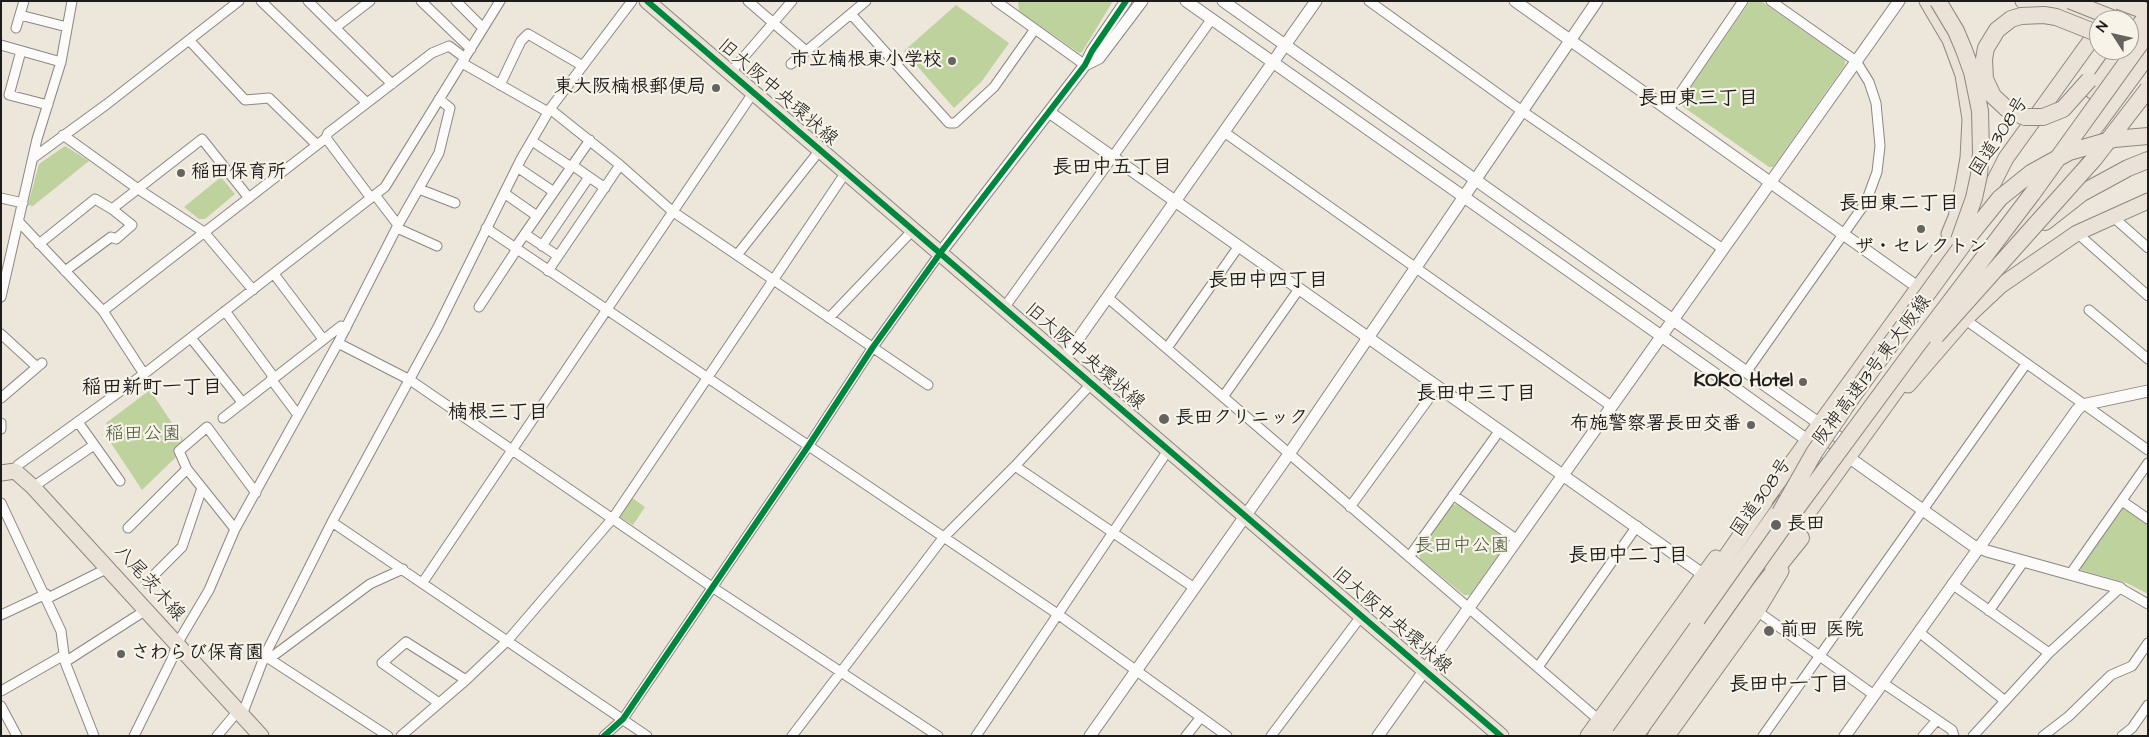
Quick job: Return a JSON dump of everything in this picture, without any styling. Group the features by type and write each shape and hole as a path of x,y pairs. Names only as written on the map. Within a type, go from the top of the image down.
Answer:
{"highway":[{"path":"1784,516 1826,433 1928,281 1958,242 1967,220 1978,175 1981,131 1979,104 1972,72 1956,31 1938,1"},
{"path":"2043,1 2089,19"},
{"path":"2119,1 2148,13 2139,27"},
{"path":"2089,31 2044,15 2021,16 2011,20 1997,30 1986,48 1983,70 1988,88 2000,104 2016,114 2034,117 2054,114 2071,102 2102,60"},
{"name":"阪神高速13号東大阪線","path":"1620,736 1784,516 2032,194 2148,32"},
{"name":"阪神高速13号東大阪線","path":"1635,736 1784,516 1906,341 2022,189 2115,60"},
{"path":"1784,516 1895,384 2094,159 2148,89"},
{"path":"1928,281 2000,198 2031,173 2050,161 2091,145 2148,136"},
{"path":"1981,285 2062,207 2104,180 2148,160"},
{"path":"1601,728 1669,639 1764,502"},
{"path":"1656,736 1759,590 1801,538"}],"main road":[{"name":"旧大阪中央環状線","path":"647,1 1426,670 1498,735"},
{"path":"1927,1 1950,40 1957,58 1963,76 1970,119 1968,158 1956,217 1928,281"},
{"path":"2023,1 2089,25"},
{"path":"2070,1 2093,10"},
{"name":"国道308号","path":"1615,736 1723,588 1814,446 1947,271 2006,158 2089,43"},
{"path":"1667,736 1757,611 1850,458 1961,317 2009,244 2148,54"},
{"path":"1827,428 1928,281 2006,158"},
{"path":"1961,317 2000,286 2078,233 2148,201"},
{"path":"1644,736 1850,458 1953,311 2009,244"},
{"path":"1588,736 1601,728 1720,552 1814,446"},
{"name":"八尾茨木線","path":"8,472 33,487 261,736"}],"street":[{"path":"16,28 24,1"},
{"path":"1,297 5,269 20,223 33,158 61,62 72,1"},
{"path":"261,1 367,103"},
{"path":"308,1 392,84"},
{"path":"335,28 370,1"},
{"path":"421,1 470,49"},
{"path":"456,1 483,28"},
{"path":"8,472 144,374 385,187 500,1"},
{"path":"217,736 240,713 332,522 410,380 532,140 549,110 632,1"},
{"path":"748,1 806,51"},
{"path":"730,73 792,1"},
{"path":"791,64 866,1"},
{"path":"996,1 1009,5 1035,29 1086,65"},
{"path":"604,736 623,719 809,445 873,347 941,252 1086,65 1126,1"},
{"path":"1086,65 1099,58 1142,1"},
{"path":"1186,1 1272,64 1662,337 1814,446 1850,458 1978,547 2120,588 2148,604"},
{"path":"1064,359 1316,1"},
{"path":"1369,1 1522,111 1723,250"},
{"path":"1515,1 1668,111 1845,234 1928,281"},
{"path":"1090,736 1193,587 1289,454 1597,1"},
{"path":"1668,111 1743,1"},
{"path":"1747,371 1866,202 1876,172 1880,146 1876,102 1869,82 1856,61 1771,1"},
{"path":"1378,736 1516,539 1675,320 1770,182 1899,1"},
{"path":"1226,2 1827,428 1850,458"},
{"path":"33,158 189,40 233,3"},
{"path":"851,14 948,123 955,123 994,87 1035,29"},
{"path":"20,15 67,27"},
{"path":"1004,308 1211,20"},
{"path":"500,85 522,41 528,34 583,66"},
{"path":"189,40 245,100 269,98 317,145"},
{"path":"1,45 61,62"},
{"path":"104,312 326,138 328,133 432,53 449,46 463,61 500,85 549,110 590,140 672,211 928,385"},
{"path":"21,51 5,93 48,105"},
{"path":"423,582 753,93"},
{"path":"134,736 172,659 177,644 209,590 235,529 338,343 398,226 439,153 450,108 440,99"},
{"path":"1049,112 1704,575"},
{"path":"1224,132 1611,406"},
{"path":"63,135 138,189 204,232 253,290"},
{"path":"326,138 398,226 437,246"},
{"path":"112,209 202,139 249,198"},
{"path":"532,140 604,188"},
{"path":"478,306 590,140"},
{"path":"737,256 820,150"},
{"path":"548,271 620,165"},
{"path":"517,167 554,192"},
{"path":"400,736 466,680 508,640 613,518 706,377 846,172"},
{"path":"542,246 589,177"},
{"path":"419,189 454,203"},
{"path":"504,193 537,216"},
{"path":"1,198 23,203"},
{"path":"39,244 95,199 112,209 132,225 116,239 111,237 66,271"},
{"path":"2112,216 2148,248"},
{"path":"20,223 104,312 144,374"},
{"path":"486,228 809,445 943,538 1059,614 1227,736"},
{"path":"829,318 913,230"},
{"path":"2078,233 2148,296"},
{"path":"525,234 558,256"},
{"path":"1167,348 1240,246"},
{"path":"274,274 323,339"},
{"path":"1223,397 1299,289"},
{"path":"1108,297 1538,667 1601,728"},
{"path":"2089,310 2148,359"},
{"path":"225,311 298,415"},
{"path":"1961,317 2082,405 2148,450"},
{"path":"223,418 323,339 341,326 346,328"},
{"path":"1,334 39,365 1,398"},
{"path":"191,338 242,402"},
{"path":"338,343 410,380 712,587 938,736"},
{"path":"1762,736 2026,364"},
{"path":"792,736 943,538 1015,466 1092,383"},
{"path":"1350,507 1438,386"},
{"path":"1846,735 1978,547 2082,405 2148,391"},
{"path":"78,422 120,481"},
{"path":"1,423 1,429"},
{"path":"235,529 187,469 179,451 207,427 256,493"},
{"path":"1409,557 1500,430"},
{"path":"33,487 94,445"},
{"path":"976,736 1168,449"},
{"path":"2071,574 2148,463"},
{"path":"1015,466 1193,587"},
{"path":"128,528 187,469"},
{"path":"146,583 182,547 202,488"},
{"path":"1453,495 1516,539"},
{"path":"2122,501 2148,519"},
{"path":"1,503 47,596 61,631 64,659 94,736"},
{"path":"332,522 648,736"},
{"path":"1538,667 1637,526"},
{"path":"1990,610 2024,561"},
{"path":"1,615 108,568"},
{"path":"267,657 370,584 403,569"},
{"path":"1952,584 2049,652"},
{"path":"1973,736 2049,652 2120,588"},
{"path":"1,691 64,659 146,610"},
{"path":"1757,611 1874,695"},
{"path":"1271,736 1362,615"},
{"path":"1919,632 2004,700"},
{"path":"439,703 382,664 406,642 466,680"},
{"path":"2043,736 2069,716 2111,675 2132,666 2148,643"},
{"path":"267,657 388,736"},
{"path":"1883,683 1952,730 1954,736"},
{"path":"2122,736 2132,728 2148,705"},
{"path":"1,706 17,736"},
{"path":"1186,736 1201,717"},
{"path":"1923,736 1937,720"}],"green space":[{"path":"1018,1 1113,1 1082,52 1079,53 1019,11"},
{"path":"1750,1 1761,1 1845,60 1845,65 1773,167 1769,167 1682,106 1681,101"},
{"path":"956,5 1009,43 982,81 954,108 904,51"},
{"path":"65,146 89,161 33,206 28,205 39,164"},
{"path":"221,177 235,194 205,219 199,219 184,207"},
{"name":"稲田公園","path":"150,390 184,441 173,451 176,457 142,490 107,437 112,431 106,423"},
{"path":"631,497 645,507 633,525 618,516"},
{"name":"長田中公園","path":"1459,504 1506,536 1507,543 1470,595 1464,595 1420,559 1419,551 1452,505"},
{"path":"2125,508 2148,524 2148,594 2127,583 2081,570 2080,565 2119,509"}],"cycle path":[{"path":"647,1 1501,736"},
{"path":"604,736 623,719 809,445 873,347 941,252 1085,65 1092,51 1126,1"}],"place":[{"name":"市立楠根東小学校","path":"952,61"},
{"name":"東大阪楠根郵便局","path":"716,88"},
{"name":"稲田保育所","path":"181,173"},
{"name":"ザ・セレクトン","path":"1921,229"},
{"name":"KOKO Hotel","path":"1803,382"},
{"name":"長田クリニック","path":"1164,419"},
{"name":"布施警察署長田交番","path":"1751,425"},
{"name":"長田","path":"1776,525"},
{"name":"前田 医院","path":"1769,631"},
{"name":"さわらび保育園","path":"121,654"}],"district":[{"name":"長田東三丁目","path":"1698,100"},
{"name":"長田中五丁目","path":"1112,169"},
{"name":"長田東二丁目","path":"1899,205"},
{"name":"長田中四丁目","path":"1268,282"},
{"name":"稲田新町一丁目","path":"152,389"},
{"name":"長田中三丁目","path":"1476,395"},
{"name":"楠根三丁目","path":"498,414"},
{"name":"長田中二丁目","path":"1628,557"},
{"name":"長田中一丁目","path":"1789,686"}]}
